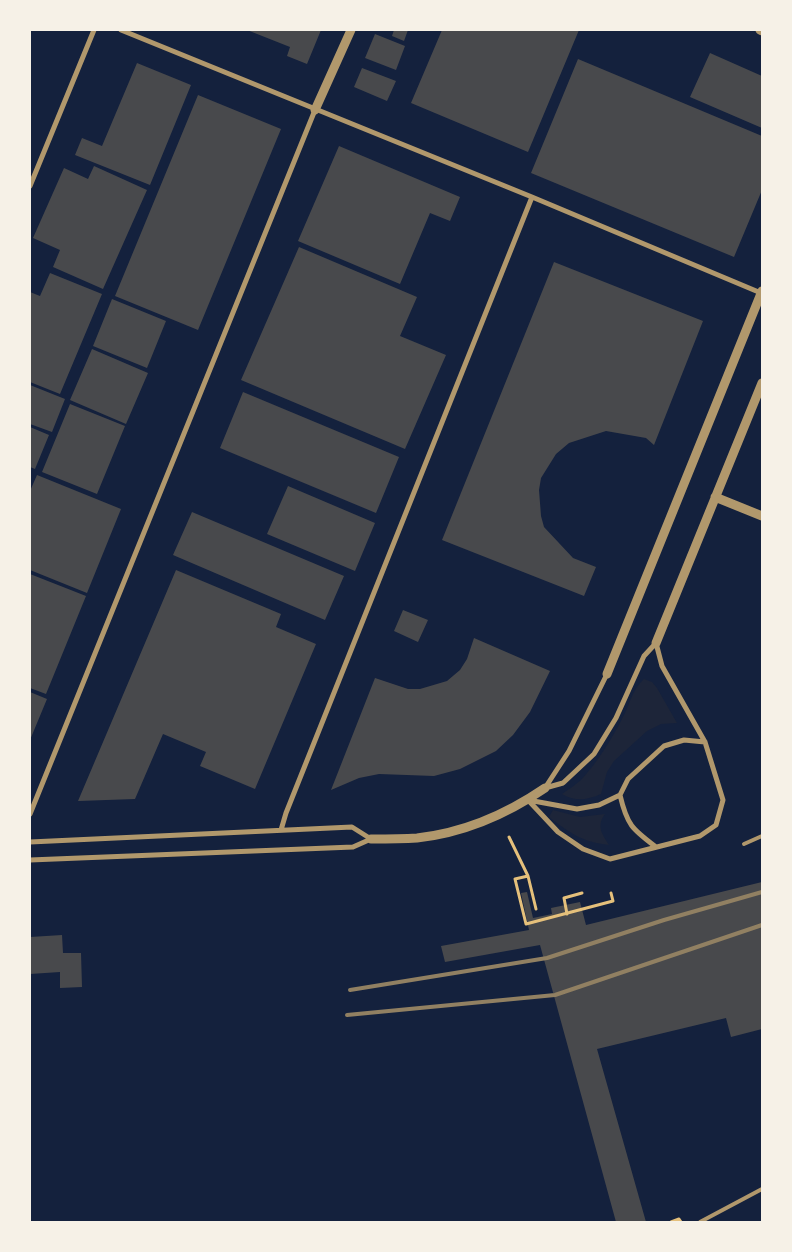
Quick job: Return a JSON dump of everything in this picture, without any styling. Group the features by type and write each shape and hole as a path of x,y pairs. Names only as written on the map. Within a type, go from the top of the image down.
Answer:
{"street":[{"path":"30,186 94,30"},
{"path":"121,30 762,292 606,674 569,751 545,788"},
{"path":"30,814 315,110 351,30"},
{"path":"281,830 532,197"},
{"path":"30,860 353,847 370,840 417,838 457,830 528,800 545,788 563,783 594,754 616,718 644,656 656,643 762,383"},
{"path":"715,497 762,516"},
{"path":"528,800 558,832 583,849 610,859 700,836 716,825 723,800 705,742 662,666 656,643"},
{"path":"528,800 578,809 599,805 620,795 628,778 664,746 684,740 705,742"},
{"path":"620,795 626,818 638,833 656,847"},
{"path":"30,842 352,827 370,840"}],"lane":[{"path":"744,844 762,836"},
{"path":"700,1222 762,1189"}],"path":[{"path":"510,837 528,876 536,909"},
{"path":"528,876 515,879 526,924 613,901 610,893"},
{"path":"567,914 564,898 582,893"},
{"path":"671,1222 679,1219 681,1222"}],"shaded area":[{"path":"644,679 652,682 657,688 677,723 661,724 647,731 614,761 607,772 601,794 582,799 562,794 581,780 598,759 625,714 636,688"},
{"path":"553,810 580,817 605,814 600,826 602,834 609,845 591,842 570,832 549,817"}],"building":[{"path":"247,30 321,30 307,64 287,56 290,47"},
{"path":"394,30 408,30 404,41 392,36"},
{"path":"442,30 579,30 528,152 411,103"},
{"path":"375,34 405,46 396,70 365,58"},
{"path":"710,53 762,76 762,128 690,97"},
{"path":"578,59 762,136 762,190 734,257 531,173"},
{"path":"137,63 191,85 150,185 75,155 82,138 102,146"},
{"path":"362,68 396,81 387,101 354,87"},
{"path":"198,95 281,129 198,330 115,296"},
{"path":"339,146 460,197 450,221 430,213 400,284 298,241"},
{"path":"94,166 147,190 103,289 53,267 60,250 33,238 64,168 88,179"},
{"path":"299,247 417,297 400,336 446,355 405,449 241,380"},
{"path":"554,262 703,321 654,445 646,438 606,431 569,443 556,454 541,478 539,490 544,527 573,558 596,567 584,596 442,540"},
{"path":"50,273 102,294 60,394 30,382 30,292 40,296"},
{"path":"112,299 166,321 147,368 93,346"},
{"path":"92,349 148,373 126,424 70,400"},
{"path":"30,385 65,399 52,432 30,424"},
{"path":"243,392 399,457 376,513 220,448"},
{"path":"70,404 125,426 97,494 42,472"},
{"path":"30,427 49,435 35,469 30,467"},
{"path":"37,475 121,509 87,593 30,570 30,491"},
{"path":"288,486 375,523 355,571 267,534"},
{"path":"192,512 344,576 325,620 173,555"},
{"path":"176,570 281,614 276,627 316,644 255,789 200,766 206,752 163,734 135,799 78,801"},
{"path":"30,574 86,596 46,694 30,688"},
{"path":"403,610 428,620 418,642 394,631"},
{"path":"474,638 550,671 530,712 513,735 496,751 460,769 434,776 379,774 359,778 331,790 375,678 408,689 420,689 447,681 460,670 467,659"},
{"path":"30,692 47,699 30,740"},
{"path":"762,882 762,1029 731,1037 726,1018 597,1049 646,1222 616,1222 540,945 445,962 441,946 529,930 521,893 527,892 533,918 552,914 551,908 580,902 586,925"},
{"path":"62,935 63,953 81,953 82,987 60,988 60,972 30,974 30,937"}],"railway":[{"path":"350,990 547,958 664,920 762,892"},
{"path":"347,1015 555,995 762,925"}]}
